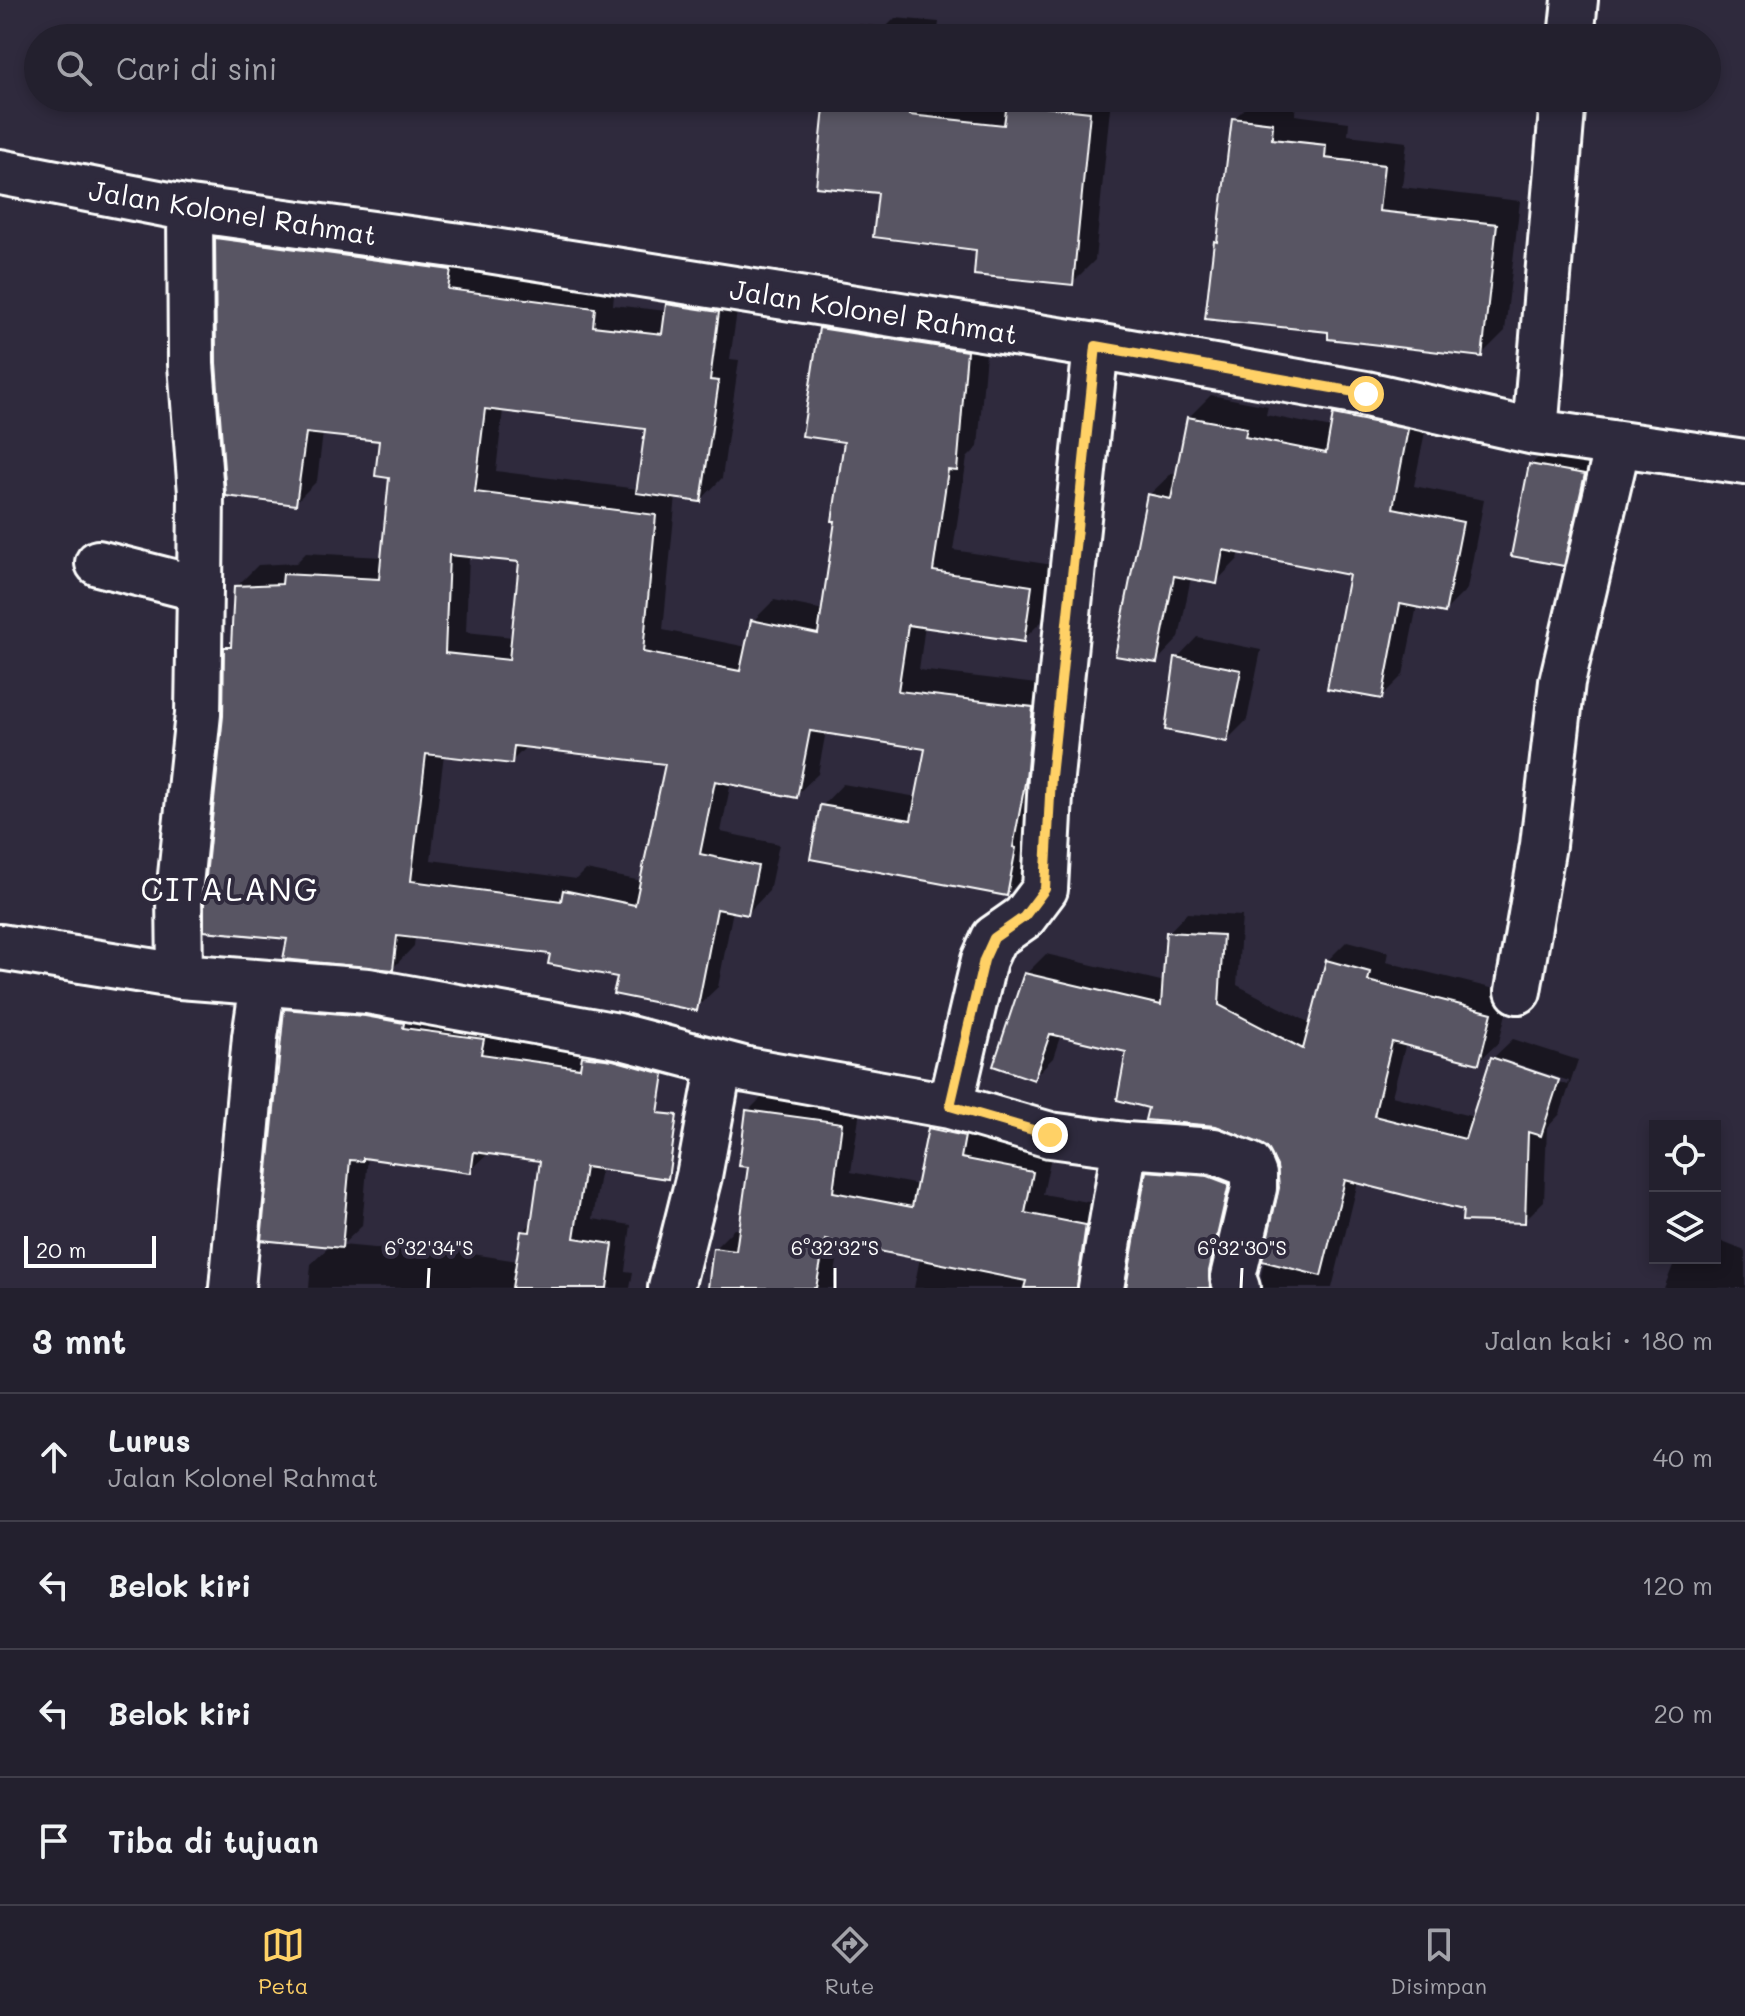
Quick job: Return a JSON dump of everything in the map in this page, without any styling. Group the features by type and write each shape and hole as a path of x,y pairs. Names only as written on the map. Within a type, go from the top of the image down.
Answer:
{"street":[{"path":"1572,24 1575,0"},
{"path":"1535,432 1562,112"},
{"name":"Jalan Kolonel Rahmat","path":"0,172 190,209 475,248 1096,346 1366,394 1535,432 1745,462"},
{"path":"180,976 179,894 198,714 200,589 201,493 191,364 190,209"},
{"path":"950,1106 984,960 994,938 1024,917 1045,889 1051,777 1096,346"},
{"path":"1518,991 1543,845 1562,682 1618,444"},
{"path":"98,563 200,589"},
{"path":"0,947 180,976 368,991 618,1036 720,1063 950,1106 1050,1135 1125,1145 1214,1151 1250,1165 1254,1175 1254,1188 1233,1277 1237,1288"},
{"path":"232,1288 255,1037 263,983"},
{"path":"671,1288 699,1176 720,1063"},
{"path":"1101,1288 1125,1145"}],"building":[{"path":"824,112 910,112 910,115 1004,125 1006,112 1090,112 1073,285 974,275 976,250 873,237 878,193 816,187"},
{"path":"1232,118 1273,123 1272,139 1326,145 1325,158 1384,165 1379,211 1497,224 1482,357 1328,339 1328,332 1205,319"},
{"path":"215,238 451,270 448,289 595,308 593,326 662,334 666,304 719,312 710,380 719,381 701,502 636,493 645,429 485,409 475,492 656,515 643,652 740,671 751,620 818,634 844,442 802,436 819,328 967,351 957,471 948,470 933,571 1032,586 1024,642 908,625 898,691 1033,707 1026,778 1007,896 810,859 820,805 911,820 925,749 810,731 797,798 715,781 700,854 758,866 748,915 717,909 697,1011 613,994 617,977 548,964 550,954 397,936 393,970 283,959 287,939 204,931 204,895 223,716 224,647 231,647 234,586 282,584 283,574 379,579 389,478 375,476 379,441 306,433 296,505 226,496 216,363","holes":["449,555 519,562 509,660 445,653","514,746 665,764 635,905 563,890 561,901 411,881 426,754 512,764"]},
{"path":"1333,414 1408,429 1393,508 1463,522 1445,613 1400,604 1382,699 1327,689 1349,575 1223,550 1217,584 1174,576 1157,663 1115,656 1147,494 1171,499 1187,417 1247,428 1245,437 1326,453"},
{"path":"1529,464 1585,474 1564,566 1511,556"},
{"path":"1175,657 1241,670 1227,742 1165,730"},
{"path":"1166,932 1223,935 1219,1005 1303,1049 1326,960 1370,972 1368,981 1492,1013 1479,1064 1392,1042 1374,1116 1465,1139 1491,1057 1559,1080 1541,1136 1528,1132 1525,1223 1462,1221 1463,1210 1345,1180 1321,1276 1262,1261 1279,1188 1277,1166 1267,1147 1216,1126 1145,1120 1148,1108 1117,1100 1126,1052 1050,1034 1034,1080 993,1066 1024,973 1161,1005"},
{"path":"284,1009 365,1016 404,1023 403,1028 484,1039 481,1054 580,1068 582,1056 613,1060 664,1074 658,1113 677,1115 668,1179 585,1167 574,1238 613,1244 607,1288 512,1288 521,1231 530,1232 540,1161 474,1152 471,1173 363,1158 363,1161 350,1160 342,1248 261,1240"},
{"path":"746,1110 842,1123 833,1192 912,1207 928,1128 965,1136 961,1158 1033,1172 1025,1213 1086,1225 1077,1288 1024,1288 1026,1281 825,1240 816,1288 708,1288 713,1248 736,1251 748,1167 739,1166"},
{"path":"1146,1171 1208,1176 1229,1184 1209,1271 1210,1288 1126,1288"}],"district":[{"name":"CITALANG","path":"230,888"}],"route":[{"path":"1050,1135 950,1106 984,960 994,938 1024,917 1045,889 1051,777 1096,346 1366,394"}]}
